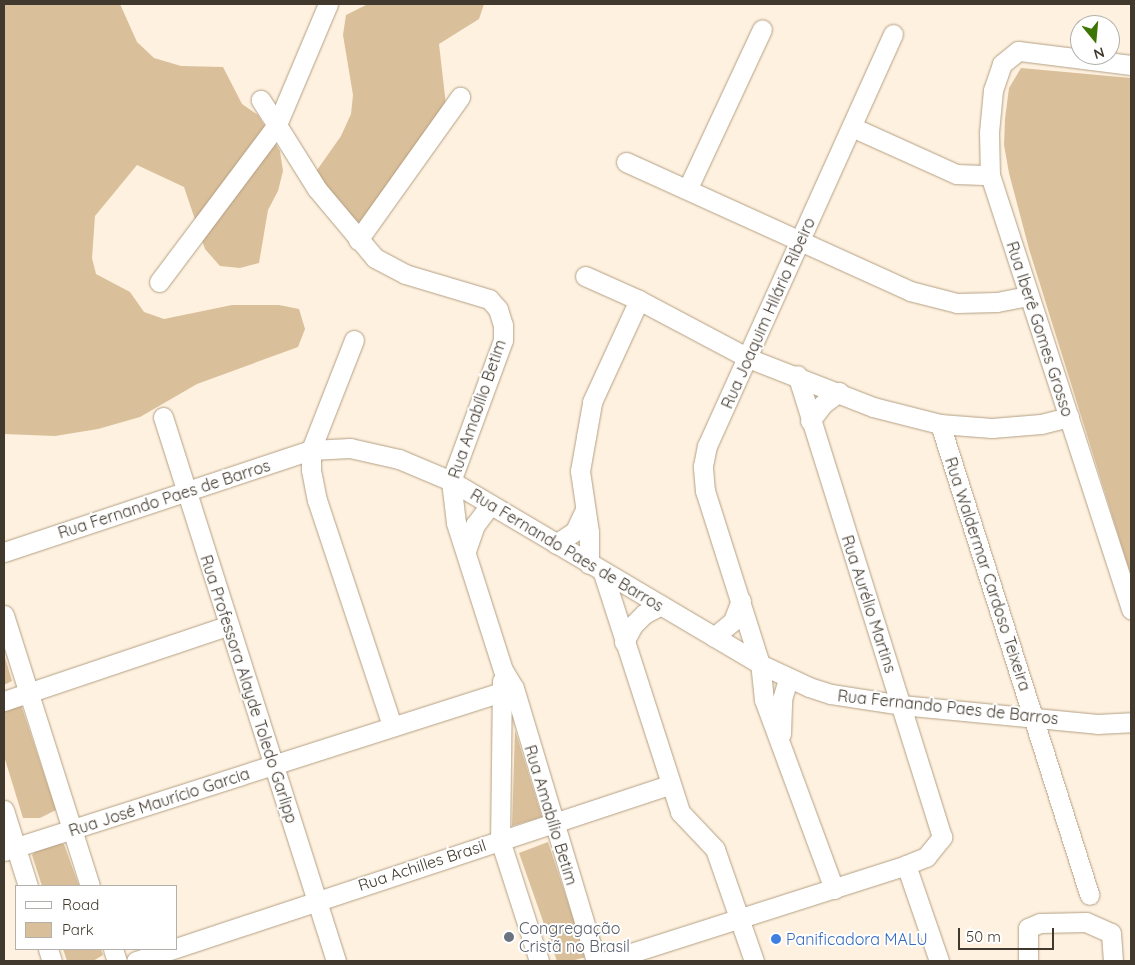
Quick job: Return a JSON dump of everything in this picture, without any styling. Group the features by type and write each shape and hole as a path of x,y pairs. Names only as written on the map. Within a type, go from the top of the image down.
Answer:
{"street":[{"path":"159,282 277,125 328,4"},
{"path":"688,188 762,29"},
{"name":"Rua Joaquim Hilário Ribeiro","path":"834,889 764,700 760,664 705,491 703,466 707,446 893,34"},
{"name":"Rua Iberê Gomes Grosso","path":"1131,65 1018,51 1002,64 993,90 990,174 1131,610"},
{"path":"358,240 460,97"},
{"name":"Rua Amabílio Betim","path":"261,100 317,189 375,258 405,274 472,291 489,298 498,309 503,340 451,481 456,523 503,670 507,690 553,824 596,961"},
{"path":"852,127 956,174 990,174"},
{"path":"626,162 688,188 910,291 938,298 977,303 1028,296"},
{"path":"585,276 639,300 748,358 797,375 873,407 940,424 992,428 1041,424 1069,417"},
{"path":"639,300 592,402 580,472 585,510 596,568 624,642 669,785 680,812 715,849 754,961"},
{"path":"354,340 310,450 317,500 392,725"},
{"name":"Rua Aurélio Martins","path":"797,375 940,826 942,837 926,857 906,865"},
{"path":"810,420 823,404 839,392"},
{"name":"Rua Professora Alayde Toledo Garlipp","path":"163,417 336,961"},
{"name":"Rua Waldermar Cardoso Teixeira","path":"940,424 1090,895"},
{"name":"Rua Fernando Paes de Barros","path":"4,552 310,450 350,448 399,459 451,481 788,680 831,694 901,704 1034,716 1097,724 1131,722"},
{"path":"466,551 475,525 490,505"},
{"path":"556,544 575,531 585,510"},
{"path":"714,637 733,621 740,600"},
{"path":"624,642 632,625 644,614 661,605"},
{"path":"4,615 70,831 90,885"},
{"path":"4,701 228,626"},
{"name":"Rua Joaquim Hilário Ribeiro","path":"780,740 782,699 788,680"},
{"path":"507,690 500,840 539,961"},
{"name":"Rua José Maurício Garcia","path":"10,849 392,725 507,690"},
{"name":"Rua Achilles Brasil","path":"178,947 669,785"},
{"path":"4,810 10,849 28,885"},
{"path":"606,961 906,865 939,961"},
{"path":"1028,961 1028,928 1040,923 1086,922 1111,933 1113,961"},
{"name":"Rua Achilles Brasil","path":"136,961 169,950"}],"green space":[{"path":"4,4 120,4 137,42 154,58 181,66 223,67 242,104 258,115 280,151 283,171 278,191 268,210 259,263 240,268 220,266 205,249 184,187 137,165 95,216 92,258 96,274 130,292 144,312 164,319 232,305 279,305 299,309 305,329 298,347 197,384 140,417 98,429 55,436 4,434"},
{"path":"368,4 484,4 479,19 439,44 446,105 365,227 321,195 315,173 341,136 351,114 353,95 343,35 346,15"},
{"path":"1021,68 1131,78 1131,576 1029,249 1009,173 1004,145 1005,119 1009,88"},
{"path":"4,654 12,681 4,685"},
{"path":"21,705 56,810 40,818 23,818 4,756 4,710"},
{"path":"515,730 542,817 512,826"},
{"path":"548,842 586,957 571,961 557,961 519,853"},
{"path":"57,843 64,844 79,885 42,885 32,855 38,848"},
{"path":"63,950 101,950 103,955 93,961 67,961"}],"place":[{"name":"Congregação Cristã no Brasil","path":"509,937"},
{"name":"Panificadora MALU","path":"776,939"}]}
